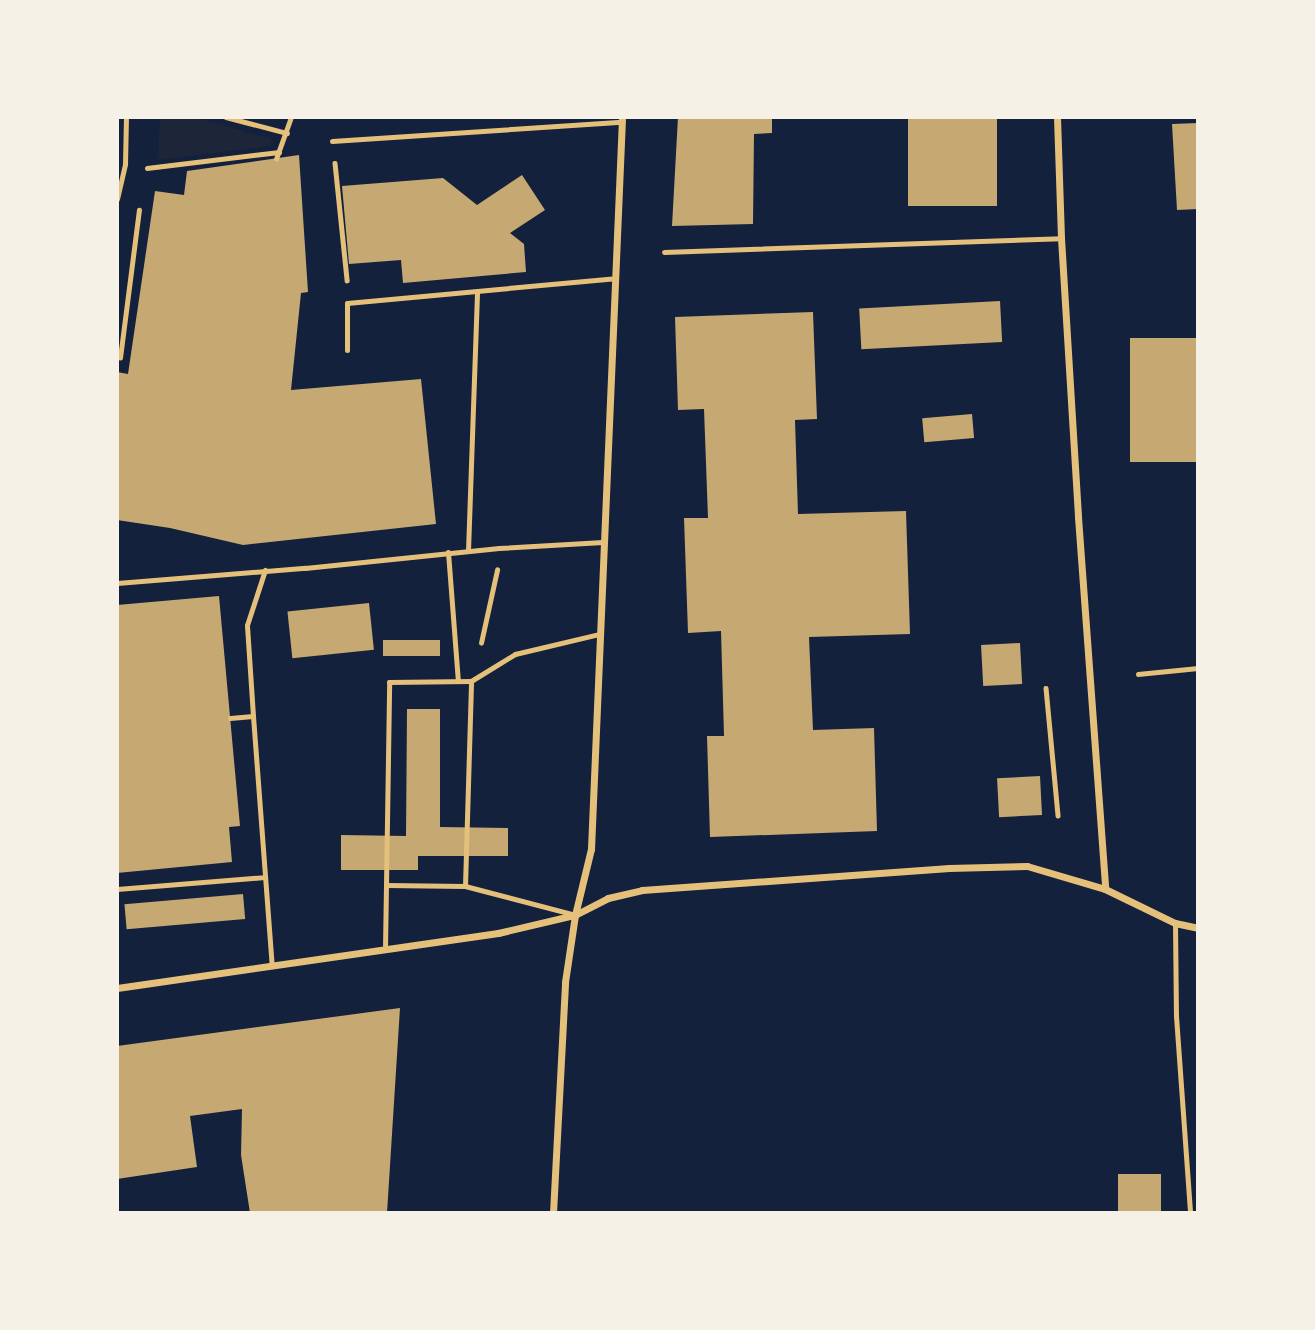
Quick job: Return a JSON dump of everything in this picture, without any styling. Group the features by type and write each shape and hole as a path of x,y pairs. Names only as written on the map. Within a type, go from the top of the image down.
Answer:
{"street":[{"path":"1057,117 1061,238 1099,845 1105,889"},
{"path":"553,1213 565,982 575,915 591,849 622,120"},
{"path":"117,988 498,933 575,915 608,898 642,890 949,868 1027,866 1105,889 1175,923 1198,928"}],"lane":[{"path":"117,199 125,164 126,117"},
{"path":"332,141 622,120"},
{"path":"664,252 1061,238"},
{"path":"347,351 347,303 615,278"},
{"path":"468,551 477,291"},
{"path":"117,583 448,552 603,542"},
{"path":"448,552 458,681"},
{"path":"265,570 247,625 272,966"},
{"path":"385,949 389,682 471,681 515,654 599,634"},
{"path":"465,886 471,681"},
{"path":"230,718 253,716"},
{"path":"117,889 265,877"},
{"path":"386,885 465,886 575,915"},
{"path":"1175,923 1176,1016 1190,1213"}],"path":[{"path":"226,117 287,133"},
{"path":"276,159 291,117"},
{"path":"332,141 347,303"},
{"path":"145,168 279,152"},
{"path":"143,181 146,155"},
{"path":"117,358 120,358 139,209"},
{"path":"471,681 496,578 499,548"},
{"path":"1138,674 1198,668"},
{"path":"1046,688 1058,815"}],"shaded area":[{"path":"160,117 194,117 271,139 270,146 158,160"}],"building":[{"path":"678,117 772,117 772,133 754,134 753,224 672,226"},
{"path":"908,117 997,117 997,206 908,206"},
{"path":"1198,123 1198,209 1177,210 1172,124"},
{"path":"299,155 308,292 301,293 291,390 421,379 436,524 243,545 170,528 117,520 117,372 128,374 155,191 184,195 187,171"},
{"path":"522,175 545,210 510,233 524,244 526,272 403,283 401,260 349,264 342,186 443,178 477,205"},
{"path":"1000,301 1002,342 861,349 859,308"},
{"path":"813,312 817,419 795,420 798,514 906,511 910,634 809,637 813,730 874,728 877,831 710,837 707,736 724,736 721,631 688,633 684,518 708,518 704,409 678,410 675,317"},
{"path":"1130,338 1198,338 1198,462 1130,462"},
{"path":"972,414 974,438 924,442 922,418"},
{"path":"219,596 240,826 229,827 232,862 117,873 117,605"},
{"path":"369,603 374,650 292,658 287,612"},
{"path":"383,640 440,640 440,656 383,656"},
{"path":"1020,643 1022,684 983,686 981,645"},
{"path":"407,709 440,709 440,827 508,828 508,856 418,856 418,870 341,870 341,835 406,836"},
{"path":"1040,776 1042,815 999,817 997,778"},
{"path":"243,894 245,919 127,929 124,904"},
{"path":"400,1008 387,1213 250,1213 241,1155 242,1109 190,1116 197,1167 117,1179 117,1046"},
{"path":"1118,1174 1161,1174 1161,1213 1118,1213"}]}
